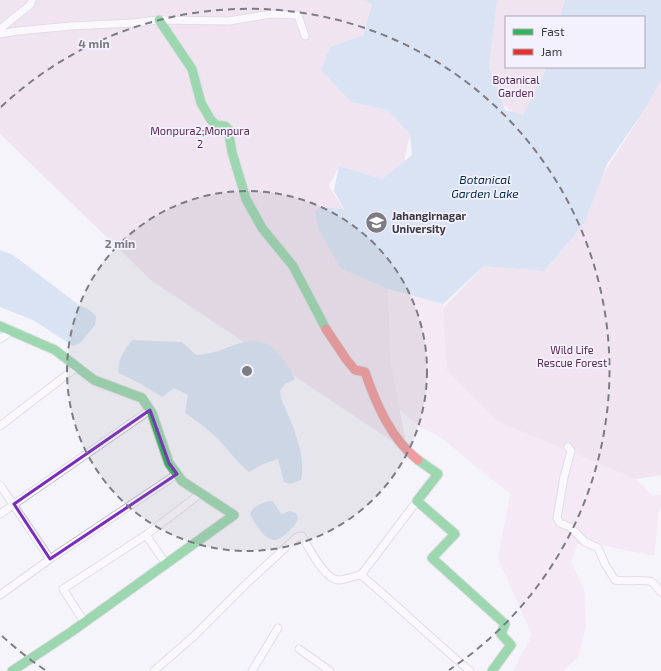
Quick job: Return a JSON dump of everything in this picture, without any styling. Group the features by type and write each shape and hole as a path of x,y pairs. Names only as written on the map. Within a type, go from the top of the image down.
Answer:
{"street":[{"path":"0,29 30,5 32,0"},
{"path":"0,34 18,31 159,20 229,21 271,14 298,16 305,36"},
{"path":"154,671 194,636 246,584 297,537 302,536 324,572 332,578 339,580 361,575 438,474 407,450 398,438 382,414 365,372 355,370 346,359 327,330 293,266 262,228 246,199 232,152 228,129 225,126 216,125 211,120 201,103 192,69 159,20"},
{"path":"0,326 55,350 94,380 142,398 150,410 169,463 182,481 234,515 85,623 12,671"},
{"path":"0,339 12,331"},
{"path":"0,426 77,367"},
{"path":"0,514 150,410"},
{"path":"568,447 571,451 564,477 557,518 560,523 570,527 585,542 598,548 605,564 615,580 627,582 641,580 652,582 661,592"},
{"path":"0,595 50,559 177,474"},
{"path":"0,484 50,559"},
{"path":"85,623 63,590 146,535 201,493"},
{"path":"416,501 455,534 432,558 505,624 501,634 511,645 492,671"},
{"path":"146,535 166,564"},
{"path":"361,575 470,671"},
{"path":"252,671 278,628"},
{"path":"299,649 330,671"}],"highlighted area":[{"path":"150,410 169,463 177,474 50,559 14,504"}],"shaded area":[{"path":"388,289 443,304 447,370 579,452 636,479 653,496 661,494 661,507 658,513 654,556 597,544 578,544 571,561 584,590 586,624 579,656 563,671 513,671 532,635 498,558 510,494 444,440 415,423 400,410 391,360"}],"green space":[{"name":"Monpura2;Monpura 2","path":"0,0 362,0 372,3 363,35 330,47 321,70 351,102 387,110 410,134 404,162 382,179 339,166 329,186 344,210 341,269 388,289 391,360 407,451 152,281 0,134"},
{"name":"Botanical Garden","path":"497,0 565,0 560,16 505,16 505,68 546,68 523,115 514,113 502,104 489,68"},
{"name":"Wild Life Rescue Forest","path":"661,72 661,475 636,479 499,422 447,370 443,308 484,266 544,271 584,224 603,174 647,106"}],"water":[{"name":"Botanical Garden Lake","path":"362,0 497,0 489,68 505,110 523,115 546,68 645,68 645,16 560,16 565,0 661,0 661,79 647,106 607,164 584,224 544,271 484,266 443,304 388,289 341,269 318,228 315,211 322,207 344,209 334,191 339,166 382,179 412,155 410,134 387,110 351,102 321,70 330,47 363,35 372,4"},
{"path":"0,250 13,255 79,305 89,310 96,317 95,325 80,343 73,346 33,320 0,307"},
{"path":"132,340 182,342 196,355 212,353 250,341 258,341 272,347 288,365 295,379 285,384 280,391 281,398 300,449 302,460 301,480 291,484 284,482 278,459 263,464 249,472 215,436 185,413 188,395 174,388 162,397 119,373 118,368 120,359"},
{"path":"273,501 281,514 290,511 296,513 298,518 287,533 277,540 270,539 266,536 256,525 250,514 256,507"}],"traffic: fast":[{"path":"159,20 192,69 201,103 211,120 216,125 225,126 228,129 232,152 246,199 262,228 293,266 326,329"},
{"path":"0,326 55,350 94,380 142,398 152,413 169,463 182,481 234,515 71,632 12,671"},
{"path":"418,460 438,474 417,501 455,534 432,558 505,624 501,634 511,645 492,671"}],"traffic: jam":[{"path":"326,329 355,370 365,372 379,408 392,431 408,452 418,460"}],"place":[{"name":"Jahangirnagar University","path":"376,222"}]}
